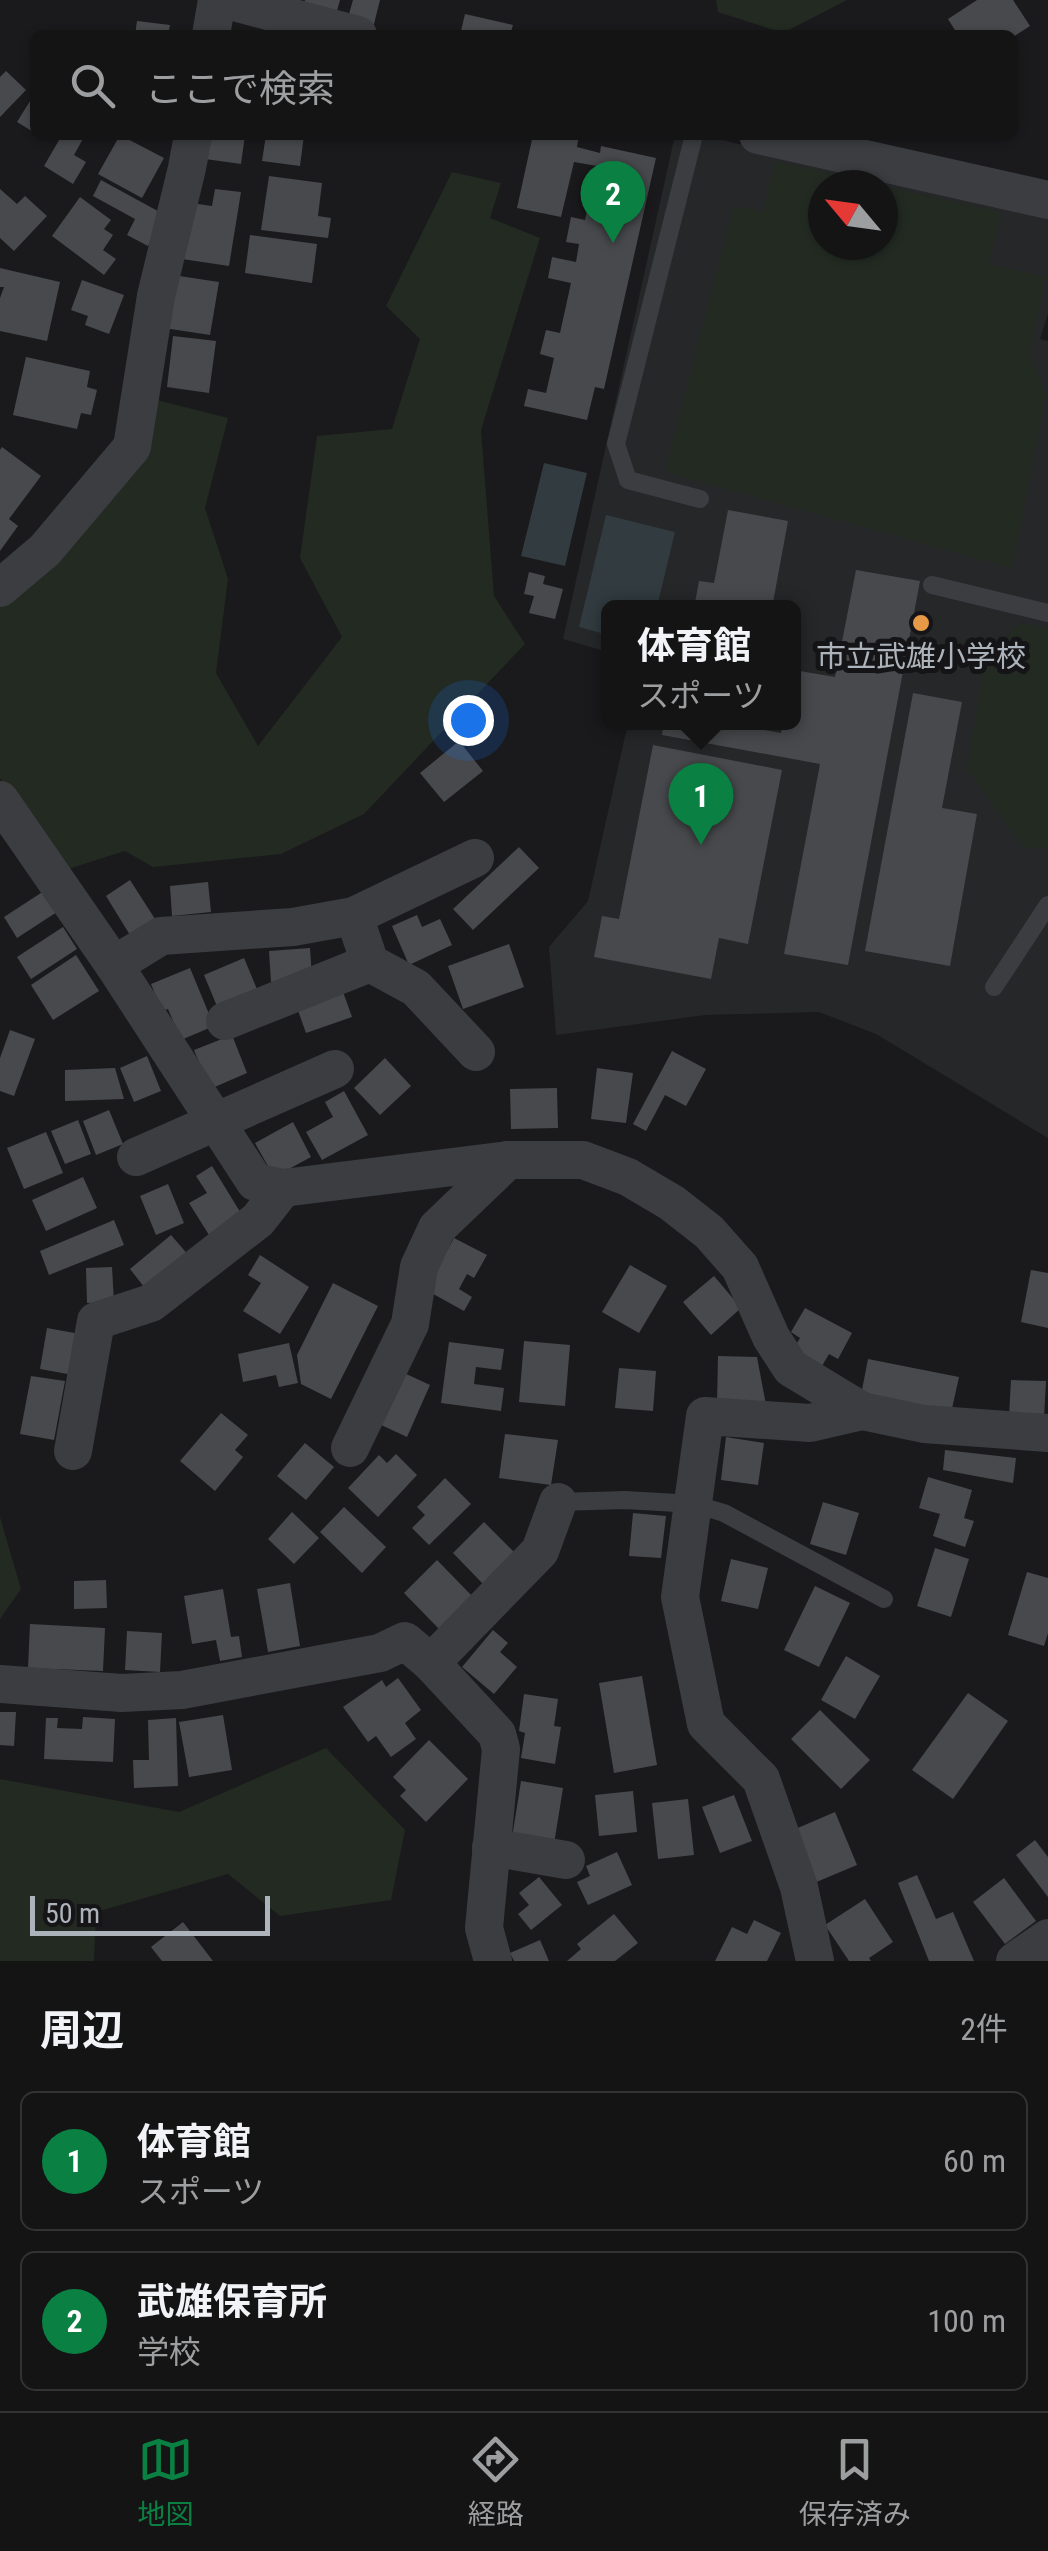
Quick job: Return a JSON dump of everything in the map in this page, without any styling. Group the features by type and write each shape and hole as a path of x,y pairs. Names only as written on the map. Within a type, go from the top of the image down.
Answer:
{"street":[{"path":"212,30 217,0"},
{"path":"226,0 339,30"},
{"path":"0,588 45,550 132,447 156,296 192,140"},
{"path":"780,140 1048,200"},
{"path":"0,800 12,845 114,966 254,1182 283,1188 508,1160 583,1160 628,1176 709,1232 740,1267 791,1368 862,1411 924,1424 1048,1433"},
{"path":"114,966 162,936 293,927 354,916 475,858"},
{"path":"354,916 370,963 416,988 476,1052"},
{"path":"224,1021 370,963"},
{"path":"136,1157 336,1069"},
{"path":"350,1448 410,1324 419,1267 436,1228 508,1160"},
{"path":"73,1451 96,1321 151,1302 258,1220 283,1188"},
{"path":"815,1961 799,1887 761,1779 706,1724 680,1596 705,1416 810,1422 862,1411"},
{"path":"430,1663 540,1551 558,1502"},
{"path":"0,1684 122,1693 182,1690 380,1653 405,1641 498,1734 501,1749 484,1928 492,1961"},
{"path":"492,1848 566,1860"},
{"path":"1015,1961 1048,1938"}],"lane":[{"path":"693,140 616,444 628,480 700,499"},
{"path":"932,584 1048,614"},
{"path":"994,988 1048,904"},
{"path":"558,1502 694,1504 724,1513 884,1599"}],"shaded area":[{"path":"716,0 847,0 789,30 774,30 718,12"},
{"name":"市立武雄小学校","path":"674,140 722,140 849,170 808,170 808,260 898,260 898,182 1048,217 1048,313 1040,339 1048,341 1048,1138 876,1034 819,1012 705,1015 556,1035 549,947 588,901 626,730 801,730 801,600 601,600 601,650 563,639"},
{"path":"775,161 815,170 808,170 808,260 898,260 898,189 1001,212 989,264 1046,277 1029,354 1046,395 1012,568 665,472 734,206 763,212"},
{"path":"452,172 501,183 490,218 540,238 481,430 494,596 525,644 364,814 281,854 153,867 125,851 65,870 0,778 0,596 157,400 228,418 205,508 228,579 216,673 258,746 342,637 300,558 317,436 392,429 420,339 386,306"},
{"path":"544,463 587,473 565,566 521,556"},
{"path":"606,515 675,532 659,600 601,600 601,633 579,627"},
{"path":"1020,623 1048,628 1048,848 1024,848 967,769 986,656"},
{"path":"0,1517 21,1589 0,1619"},
{"path":"326,1748 405,1830 391,1900 280,1916 228,1874 96,1912 94,1961 0,1961 0,1779 179,1812"}],"building":[{"path":"305,0 340,0 335,18 302,9"},
{"path":"353,0 380,0 373,28 347,21"},
{"path":"977,0 1013,0 1030,26 1018,34 1018,30 955,30 948,19"},
{"path":"465,14 513,25 512,30 461,30"},
{"path":"137,21 170,25 169,30 136,30"},
{"path":"6,71 26,90 0,117 0,77"},
{"path":"30,101 30,130 17,122"},
{"path":"59,140 82,140 74,155 86,162 73,184 44,166"},
{"path":"117,140 130,140 164,158 142,198 98,174"},
{"path":"207,140 244,140 241,164 205,159"},
{"path":"265,140 303,140 300,166 262,161"},
{"path":"532,140 578,140 577,147 600,153 601,146 656,158 604,389 595,387 587,420 524,406 528,389 546,393 554,358 540,354 546,330 560,333 571,283 548,278 552,257 576,262 579,244 566,242 571,217 585,220 597,166 574,162 561,217 517,208"},
{"path":"269,176 322,183 318,216 331,218 328,238 261,230"},
{"path":"101,180 165,215 148,246 127,235 135,219 93,196"},
{"path":"0,189 17,204 25,196 47,216 14,251 0,238"},
{"path":"215,189 241,192 229,266 182,259 191,203 212,206"},
{"path":"80,197 111,220 104,229 113,235 103,250 116,259 104,275 52,236"},
{"path":"250,235 317,244 312,283 245,273"},
{"path":"0,268 60,282 47,341 0,331 4,287 0,287"},
{"path":"173,275 219,282 210,335 164,328"},
{"path":"82,280 124,295 109,334 85,325 88,316 71,310"},
{"path":"173,336 216,341 209,393 167,387"},
{"path":"26,357 90,371 87,387 97,390 91,415 81,413 77,429 13,415"},
{"path":"2,447 41,476 9,519 18,526 0,551 0,450"},
{"path":"728,510 788,521 773,600 695,600 699,581 714,583"},
{"path":"856,570 920,581 848,965 784,954 820,764 662,735 663,730 801,730 801,671 835,677"},
{"path":"529,572 545,576 543,584 563,589 555,619 529,613 534,596 524,594"},
{"path":"913,693 962,702 942,808 977,814 950,966 865,951"},
{"path":"459,741 483,771 444,802 420,773"},
{"path":"653,745 782,770 748,944 719,938 711,979 594,957 602,916 619,919"},
{"path":"519,847 539,868 473,930 453,909"},
{"path":"130,880 155,919 130,935 106,896"},
{"path":"208,882 211,912 172,916 170,886"},
{"path":"44,891 57,912 17,938 4,917"},
{"path":"417,915 422,927 440,919 452,945 409,965 392,926"},
{"path":"63,927 77,949 31,979 17,957"},
{"path":"509,944 524,987 463,1009 448,966"},
{"path":"310,948 312,978 271,982 269,951"},
{"path":"76,955 99,991 53,1020 31,985"},
{"path":"244,958 259,994 219,1011 204,975"},
{"path":"190,968 214,1026 181,1040 168,1009 162,1011 151,984"},
{"path":"342,989 352,1017 306,1033 296,1005"},
{"path":"10,1030 35,1039 14,1096 0,1091 0,1058"},
{"path":"232,1035 247,1073 210,1089 194,1050"},
{"path":"672,1051 706,1069 686,1106 665,1095 646,1131 633,1124"},
{"path":"147,1056 161,1091 134,1102 120,1068"},
{"path":"385,1058 411,1086 380,1115 354,1088"},
{"path":"115,1068 124,1099 65,1101 65,1070"},
{"path":"597,1068 633,1073 626,1123 591,1119"},
{"path":"557,1088 558,1128 511,1129 510,1089"},
{"path":"344,1091 368,1135 322,1160 306,1132 333,1117 325,1102"},
{"path":"109,1110 123,1144 96,1155 83,1121"},
{"path":"78,1120 91,1154 65,1164 51,1131"},
{"path":"293,1122 311,1157 274,1177 255,1143"},
{"path":"46,1132 63,1173 24,1189 7,1148"},
{"path":"212,1166 242,1215 209,1235 189,1203 207,1193 196,1176"},
{"path":"83,1177 97,1208 46,1231 32,1200"},
{"path":"168,1184 184,1223 156,1235 140,1196"},
{"path":"114,1220 124,1245 49,1275 40,1251"},
{"path":"171,1235 190,1257 148,1292 130,1269"},
{"path":"454,1238 487,1255 474,1278 467,1274 459,1289 472,1297 464,1311 426,1290"},
{"path":"260,1255 309,1287 280,1334 243,1311 261,1283 248,1275"},
{"path":"630,1265 667,1286 639,1333 602,1312"},
{"path":"112,1267 114,1302 87,1303 86,1268"},
{"path":"1031,1270 1048,1273 1048,1328 1021,1322"},
{"path":"714,1276 741,1308 711,1335 683,1302"},
{"path":"333,1283 378,1306 331,1399 301,1384 297,1355"},
{"path":"805,1308 852,1333 838,1359 829,1354 822,1366 793,1350 800,1338 791,1332"},
{"path":"47,1328 80,1334 73,1375 40,1369"},
{"path":"524,1341 570,1345 565,1406 519,1402"},
{"path":"449,1342 504,1349 501,1370 476,1367 474,1384 504,1388 501,1411 441,1403"},
{"path":"289,1343 298,1383 279,1387 276,1375 243,1382 238,1354"},
{"path":"718,1356 757,1357 766,1405 717,1404"},
{"path":"868,1359 959,1377 951,1413 861,1395"},
{"path":"619,1368 656,1371 653,1411 615,1408"},
{"path":"402,1372 430,1385 407,1437 379,1424"},
{"path":"31,1376 65,1381 54,1440 20,1434"},
{"path":"1011,1380 1046,1381 1044,1418 1009,1416"},
{"path":"221,1413 248,1435 235,1450 243,1457 215,1491 180,1461"},
{"path":"505,1434 558,1440 551,1485 499,1478"},
{"path":"726,1437 764,1443 758,1485 721,1480"},
{"path":"305,1443 334,1467 306,1500 277,1476"},
{"path":"945,1450 1016,1458 1013,1483 943,1470"},
{"path":"396,1454 417,1475 378,1517 348,1488 379,1455 387,1463"},
{"path":"928,1477 972,1490 964,1518 974,1521 965,1547 933,1536 940,1514 919,1508"},
{"path":"445,1478 471,1504 429,1545 412,1528 425,1515 417,1507"},
{"path":"823,1502 859,1513 846,1555 810,1544"},
{"path":"344,1507 386,1547 362,1573 320,1532"},
{"path":"292,1512 319,1538 294,1564 268,1539"},
{"path":"633,1513 666,1516 661,1558 629,1556"},
{"path":"484,1522 516,1554 484,1585 453,1553"},
{"path":"935,1548 969,1559 951,1617 917,1606"},
{"path":"731,1559 768,1568 758,1609 721,1601"},
{"path":"437,1560 474,1598 441,1631 404,1593"},
{"path":"1027,1572 1048,1578 1048,1633 1044,1646 1008,1635"},
{"path":"106,1580 107,1608 74,1609 74,1581"},
{"path":"290,1583 300,1646 268,1652 257,1589"},
{"path":"815,1586 850,1603 819,1667 784,1650"},
{"path":"223,1589 231,1637 239,1636 242,1657 220,1661 216,1640 192,1644 184,1596"},
{"path":"30,1624 105,1628 103,1671 28,1668"},
{"path":"493,1630 508,1643 500,1652 517,1667 494,1694 462,1667"},
{"path":"127,1631 162,1633 160,1672 125,1670"},
{"path":"846,1656 880,1676 855,1719 821,1700"},
{"path":"642,1676 657,1765 614,1773 599,1683"},
{"path":"398,1678 421,1710 405,1723 416,1739 391,1757 376,1736 368,1742 343,1707 382,1680 386,1687"},
{"path":"968,1693 1008,1721 953,1799 912,1770"},
{"path":"524,1694 558,1699 554,1726 561,1727 555,1764 521,1758 525,1733 519,1731"},
{"path":"820,1710 870,1760 841,1789 791,1739"},
{"path":"0,1712 16,1712 14,1746 0,1745"},
{"path":"223,1715 232,1770 189,1777 179,1722"},
{"path":"83,1717 115,1719 113,1762 44,1759 46,1718 58,1718 57,1728 82,1729"},
{"path":"176,1718 178,1786 134,1788 133,1760 149,1760 148,1720"},
{"path":"429,1740 468,1779 426,1822 400,1796 406,1790 393,1777"},
{"path":"521,1781 563,1788 554,1844 512,1838"},
{"path":"633,1791 637,1832 599,1836 595,1795"},
{"path":"734,1795 752,1841 720,1853 702,1807"},
{"path":"688,1799 694,1855 658,1859 652,1803"},
{"path":"835,1812 857,1865 814,1883 793,1830"},
{"path":"1035,1840 1048,1857 1048,1897 1016,1855"},
{"path":"617,1852 632,1885 588,1905 577,1882 590,1876 586,1866"},
{"path":"917,1875 936,1919 953,1912 974,1961 929,1961 898,1883"},
{"path":"539,1877 562,1905 531,1930 518,1914 529,1905 519,1893"},
{"path":"1004,1878 1036,1921 1005,1944 973,1902"},
{"path":"865,1899 893,1942 869,1958 871,1961 849,1961 825,1925"},
{"path":"614,1914 638,1943 615,1961 567,1961 581,1949 577,1944"},
{"path":"754,1920 781,1933 767,1961 715,1961 732,1927 747,1934"},
{"path":"183,1922 213,1961 162,1961 151,1947"},
{"path":"540,1940 549,1961 514,1961 510,1953"}],"place":[{"name":"武雄保育所","path":"613,243"},
{"name":"市立武雄小学校","path":"921,623"},
{"name":"体育館","path":"701,845"}]}
